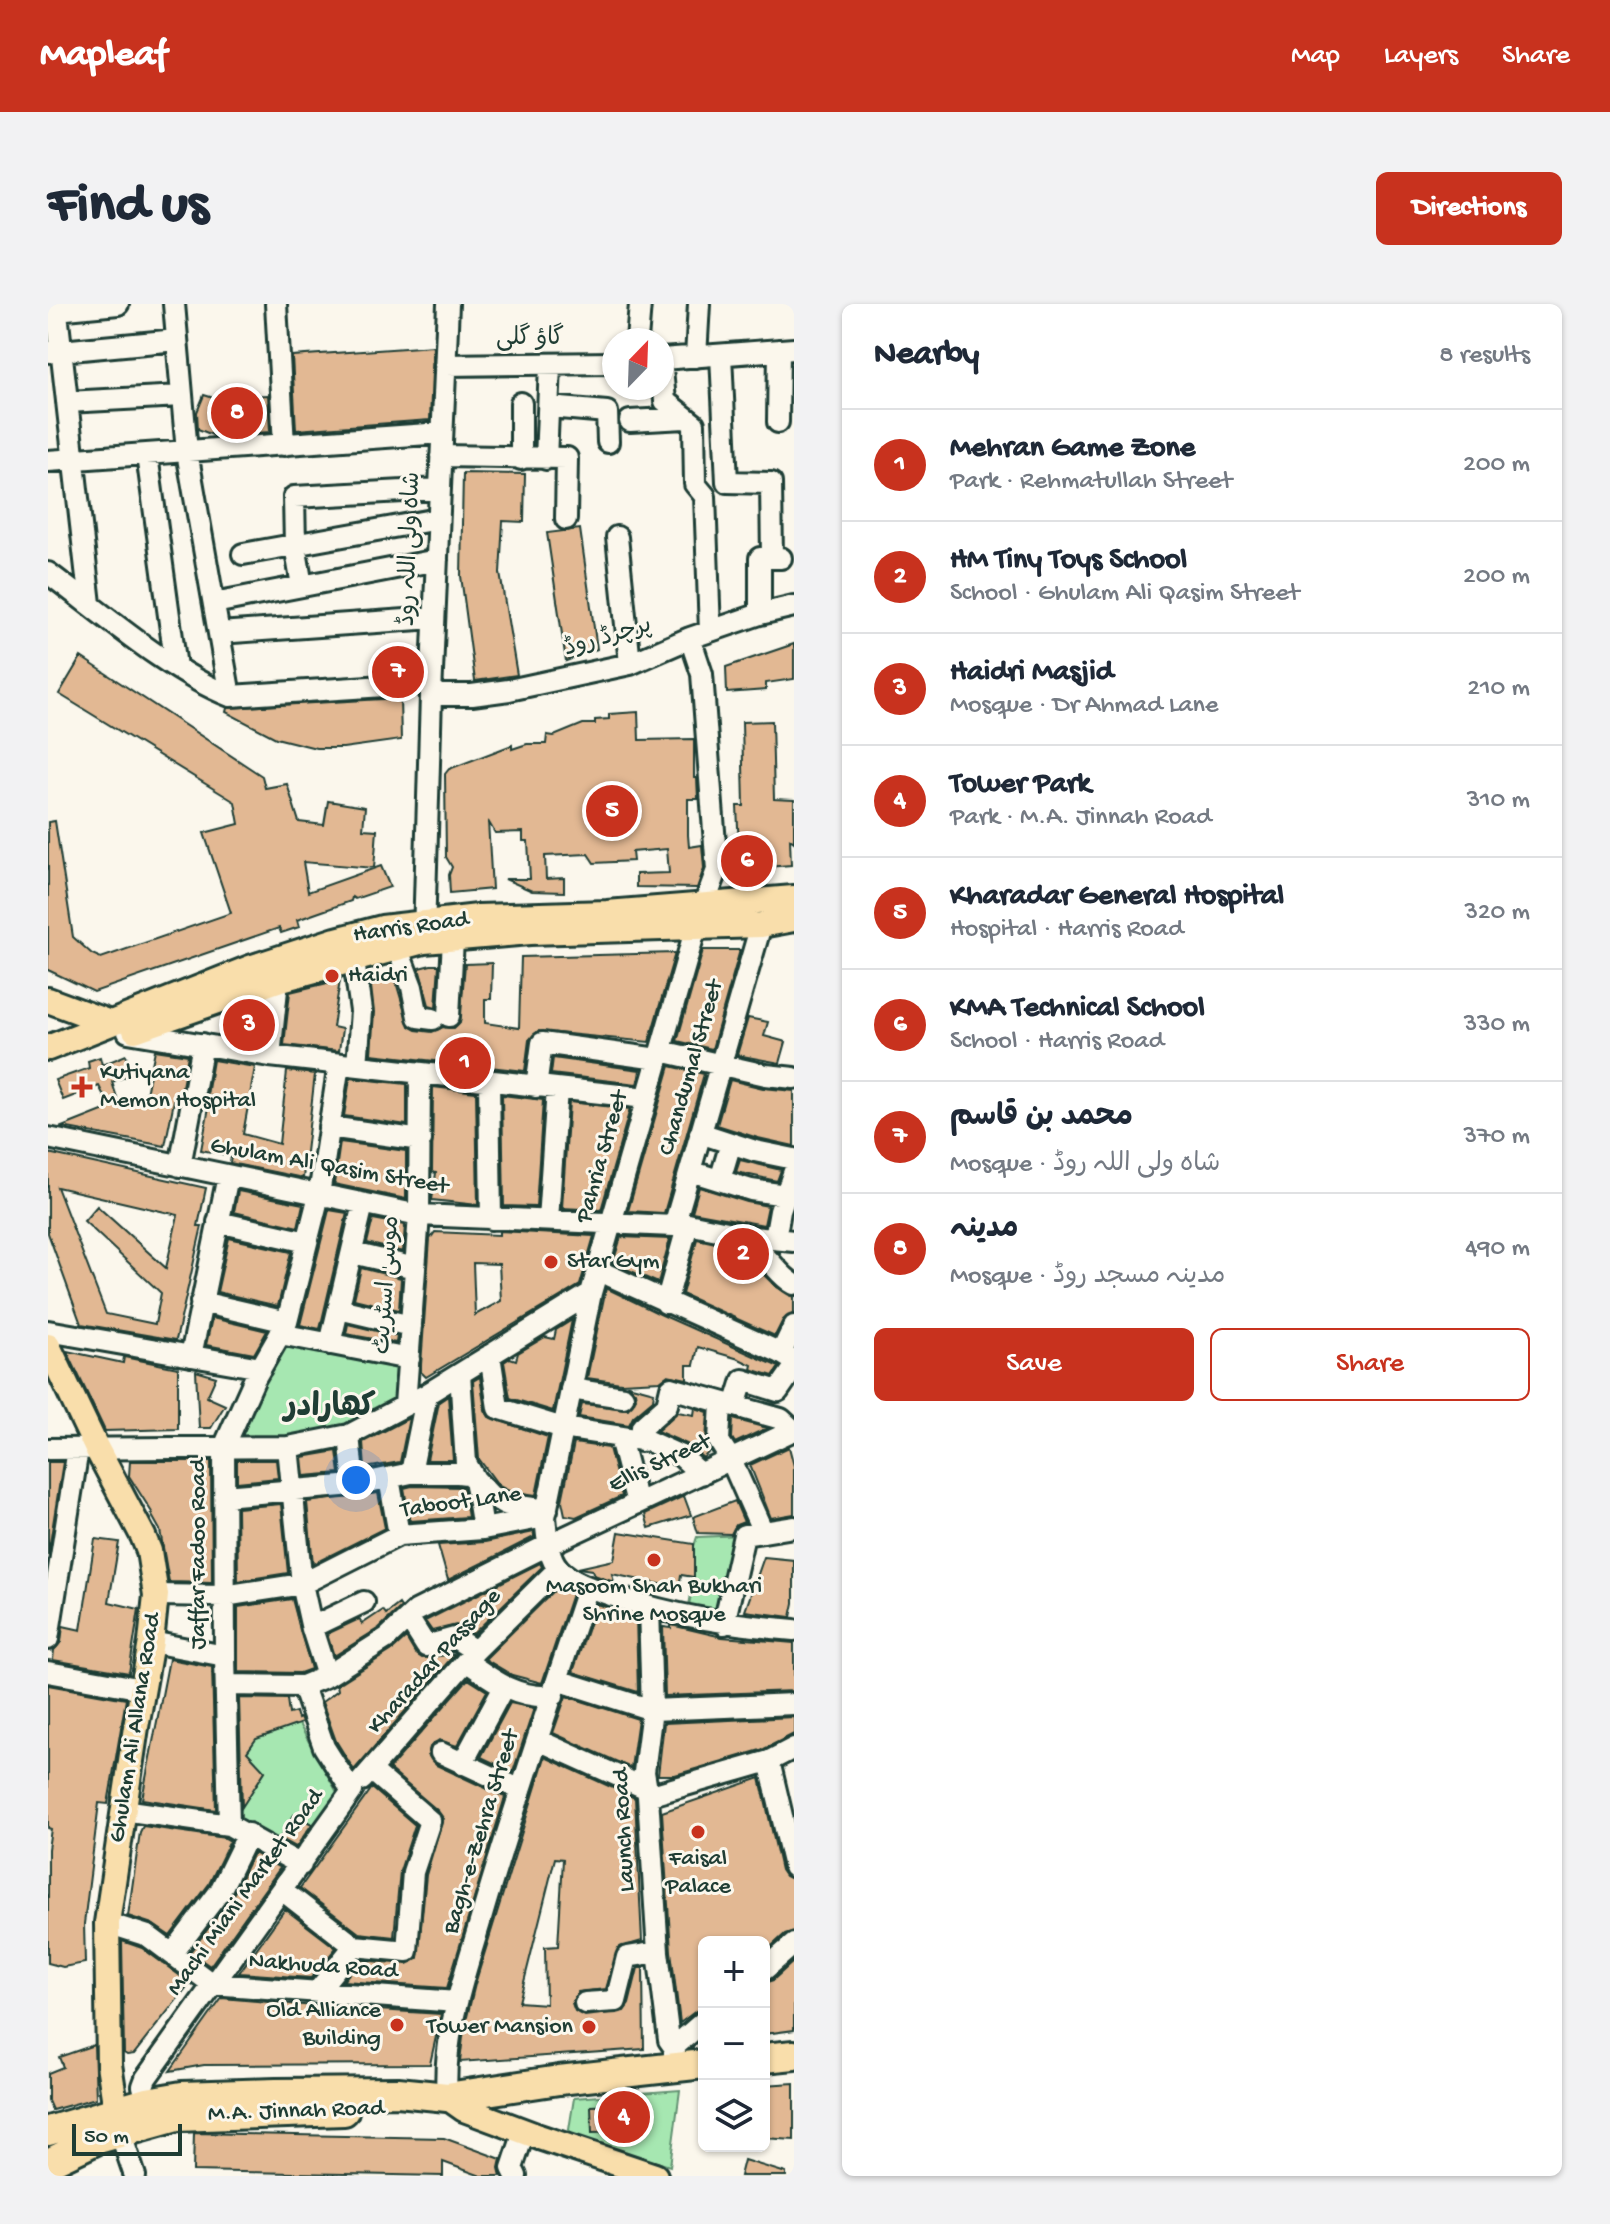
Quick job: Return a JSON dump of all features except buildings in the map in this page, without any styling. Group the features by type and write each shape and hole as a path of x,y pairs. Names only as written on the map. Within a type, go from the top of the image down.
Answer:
{"highway":[{"path":"770,2057 794,2055"},
{"name":"M.A. Jinnah Road","path":"49,2126 158,2121 194,2115 407,2109 674,2057 698,2063"},
{"name":"M.A. Jinnah Road","path":"48,2163 98,2139 147,2102 182,2096 398,2092 444,2104"}],"main road":[{"name":"Harris Road","path":"48,1048 278,980 354,961 397,947 424,931 453,939 700,917 794,898"},
{"name":"Harris Road","path":"48,1066 119,1028 301,951 382,928 424,931 700,917 761,925 794,919"},
{"path":"48,1000 119,1028"},
{"name":"Ghulam Ali Allana Road","path":"48,1346 87,1448 143,1536 149,1551 156,1595 107,1923 109,2064 117,2122"},
{"path":"444,2104 521,2141 613,2174"},
{"path":"444,2104 655,2176"}],"street":[{"path":"90,604 67,402 54,351 56,307 118,304"},
{"path":"174,304 187,452 230,696"},
{"path":"276,304 284,445"},
{"name":"شاہ ولی اللہ روڈ","path":"424,931 448,304"},
{"path":"638,328 640,304"},
{"path":"696,357 699,304"},
{"path":"54,351 177,340"},
{"path":"674,358 786,349 778,422"},
{"path":"721,355 727,482 771,483 779,558 760,558 760,614"},
{"name":"گاؤ گلی","path":"445,365 602,363"},
{"path":"546,459 550,365"},
{"path":"67,402 181,396"},
{"path":"665,400 694,424 695,484 705,496 710,631"},
{"path":"521,403 521,459"},
{"path":"549,407 607,412 608,442"},
{"path":"630,421 685,418"},
{"path":"48,461 442,433"},
{"path":"695,453 726,451"},
{"path":"147,455 176,667"},
{"path":"441,456 567,458 566,519"},
{"path":"302,586 295,545 294,497 440,489"},
{"path":"243,554 438,519"},
{"path":"617,537 630,664"},
{"path":"214,603 437,560"},
{"path":"48,573 176,667 203,685 230,696"},
{"name":"پرچرڈ روڈ","path":"230,696 431,689 472,695 509,690 644,660 690,638 794,606"},
{"path":"219,633 434,618"},
{"name":"Pahria Street","path":"558,1569 548,1545 546,1513 591,1293 646,1098 717,870 702,674 690,638"},
{"name":"Chandumal Street","path":"666,1303 690,1171 761,925"},
{"path":"397,947 412,987 418,1017 441,1017 453,939"},
{"name":"Jaffar Fadoo Road","path":"238,1829 226,1685 224,1447 261,1368 284,1328 319,1195 329,1127 361,1011 354,961"},
{"path":"270,1056 278,980"},
{"path":"119,1028 270,1056 646,1098"},
{"path":"548,1220 547,1088 542,1043 660,1055 794,1078"},
{"path":"180,1166 203,1044"},
{"name":"موسیٰ اسٹریٹ","path":"405,1405 419,1215 420,1073"},
{"path":"489,1082 491,1219"},
{"path":"329,1127 421,1140"},
{"path":"700,1133 794,1159"},
{"name":"Ghulam Ali Qasim Street","path":"48,1138 419,1215 681,1225 776,1239"},
{"path":"720,1180 731,1143"},
{"path":"690,1171 751,1190 789,1193"},
{"path":"794,1171 789,1193 780,1211 776,1239 757,1250 785,1279 794,1284"},
{"path":"191,1356 228,1176"},
{"path":"330,1344 363,1204"},
{"path":"218,1222 307,1242"},
{"path":"353,1253 415,1268"},
{"path":"597,1270 790,1361"},
{"path":"48,1449 288,1447 349,1435 427,1394 591,1293"},
{"path":"201,1302 330,1344 409,1359"},
{"path":"339,1309 411,1326"},
{"path":"763,1532 731,1460 719,1441 728,1405 743,1380 778,1391 790,1361 794,1326"},
{"path":"48,1331 261,1368"},
{"path":"490,1355 498,1408 563,1428 648,1441 681,1456 701,1474"},
{"path":"460,1374 466,1463 475,1479 491,1496 505,1504 546,1513"},
{"path":"641,1441 642,1427 667,1405 671,1388 781,1419 794,1430"},
{"path":"571,1389 623,1397"},
{"path":"411,1473 427,1394"},
{"name":"Ellis Street","path":"327,1676 387,1638 416,1611 548,1545 794,1430"},
{"path":"349,1435 354,1485"},
{"path":"620,1438 637,1503"},
{"path":"226,1685 303,1686 327,1676 302,1584 288,1447"},
{"path":"48,1639 87,1448"},
{"path":"224,1496 354,1485 411,1473 467,1474 475,1479 483,1529"},
{"path":"389,1478 399,1535"},
{"name":"Taboot Lane","path":"156,1595 224,1596 302,1584 399,1535 483,1529 546,1513"},
{"path":"724,1624 744,1535 794,1527"},
{"path":"558,1569 588,1587 649,1607 724,1624 794,1630"},
{"name":"Kharadar Passage","path":"352,1791 471,1656 558,1569"},
{"name":"Bagh-e-Zehra Street","path":"444,2104 445,2073 457,2002 519,1789 588,1587"},
{"path":"312,1627 364,1602"},
{"name":"Launch Road","path":"649,1607 652,1710 644,1772 658,1952 674,2057"},
{"path":"409,1619 426,1646 455,1638 503,1688 535,1698 555,1688 652,1710 794,1704"},
{"path":"151,1642 225,1656"},
{"path":"48,1672 143,1689"},
{"name":"Machi Miani Market Road","path":"147,2102 143,2086 146,2078 352,1791 324,1747 303,1686"},
{"path":"462,1764 503,1688"},
{"path":"538,1740 648,1793 769,1761 794,1748"},
{"path":"441,1753 519,1789"},
{"path":"769,1761 794,1867"},
{"path":"282,1890 354,1946 407,1951 413,1872 430,1821 371,1770"},
{"path":"123,1810 238,1829 301,1865"},
{"path":"173,1953 220,1891 238,1829"},
{"name":"Nakhuda Road","path":"107,1923 148,1936 212,1984 457,2002"},
{"path":"770,1965 794,1944"},
{"path":"316,1993 354,1946"},
{"path":"585,2003 616,2001 627,1957 658,1952"},
{"path":"674,2057 698,2028"},
{"path":"117,2122 135,2176"},
{"path":"516,2176 512,2168 521,2141"}],"green space":[{"path":"283,1330 404,1358 405,1405 349,1435 224,1447"},
{"path":"744,1535 724,1624 687,1617 697,1537"},
{"path":"299,1724 338,1794 313,1825 294,1815 275,1846 234,1818 265,1771 247,1752 256,1739"},
{"path":"680,2090 670,2166 568,2136 574,2098"}],"place":[{"name":"مدینہ","path":"237,413"},
{"name":"محمد بن قاسم","path":"398,672"},
{"name":"Kharadar General Hospital","path":"612,811"},
{"name":"KMA Technical School","path":"747,861"},
{"name":"Haidri","path":"332,976"},
{"name":"Haidri Masjid","path":"249,1025"},
{"name":"Mehran Game Zone","path":"465,1063"},
{"name":"Kutiyana Memon Hospital","path":"82,1087"},
{"name":"HM Tiny Toys School","path":"743,1254"},
{"name":"Star Gym","path":"551,1262"},
{"name":"Masoom Shah Bukhari Shrine Mosque","path":"654,1560"},
{"name":"Faisal Palace","path":"698,1832"},
{"name":"Old Alliance Building","path":"397,2025"},
{"name":"Tower Mansion","path":"589,2027"},
{"name":"Tower Park","path":"624,2117"}],"district":[{"name":"کھارادر","path":"330,1409"}]}
